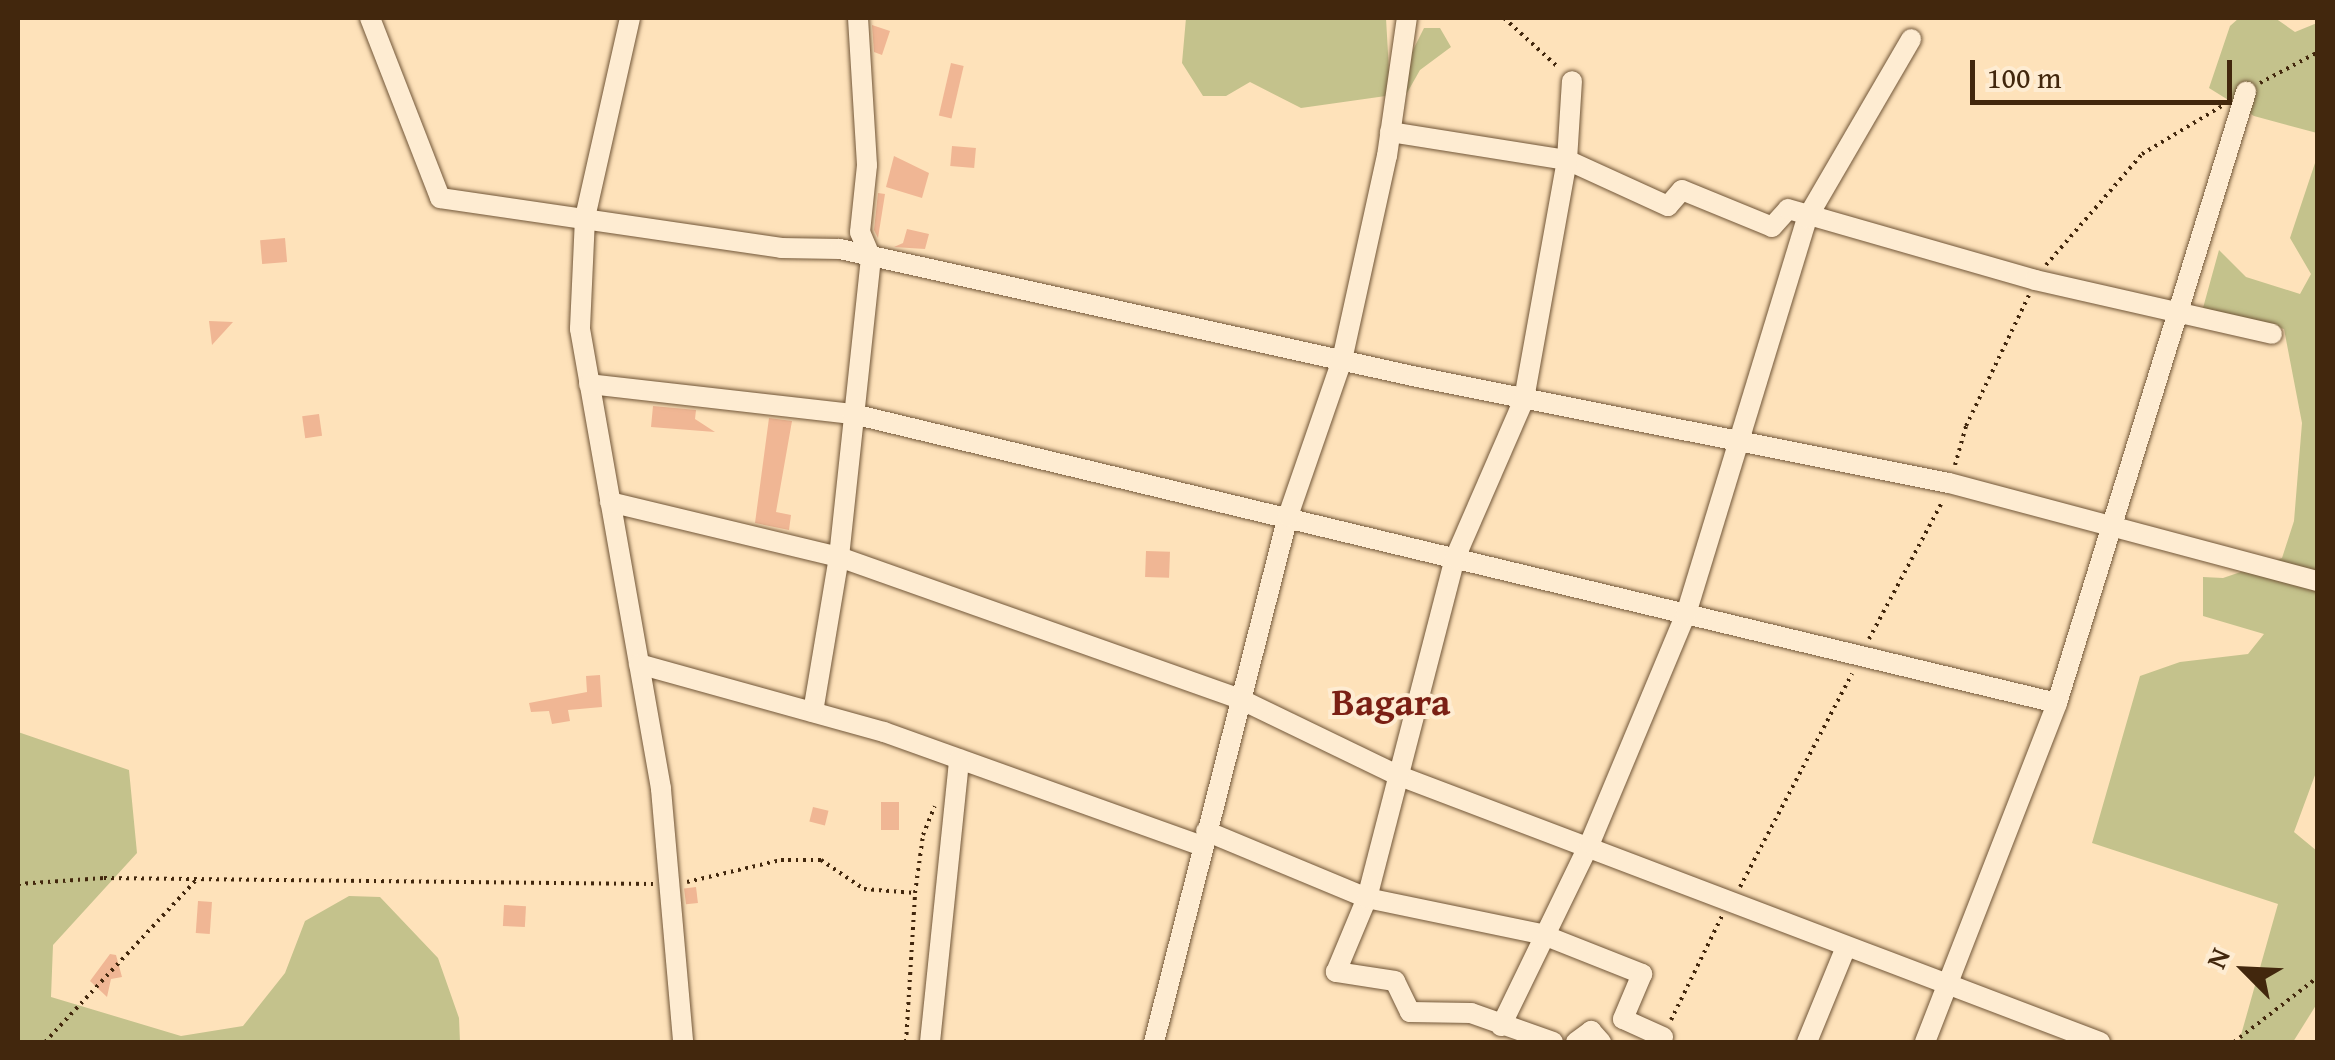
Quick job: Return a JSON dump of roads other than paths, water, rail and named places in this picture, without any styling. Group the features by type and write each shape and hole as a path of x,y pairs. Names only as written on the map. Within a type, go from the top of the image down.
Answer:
{"street":[{"path":"370,18 440,198 871,258 1524,399 1949,483 2318,582"},
{"path":"630,18 585,218 580,329 662,789 682,1042"},
{"path":"813,712 840,556 871,258 860,232 866,166 858,18"},
{"path":"1154,1042 1238,698 1288,516 1342,360 1390,132 1407,18"},
{"path":"1501,1026 1541,934 1590,843 1686,614 1742,442 1806,218 1910,39"},
{"path":"1553,1042 1471,1013 1410,1012 1396,981 1336,972 1367,898 1455,558 1524,399 1567,160 1572,81"},
{"path":"1925,1042 2057,703 2246,92"},
{"path":"1390,132 1567,160 1668,206 1682,190 1772,226 1788,209 1806,218 2035,280 2272,334"},
{"path":"590,384 854,414 2057,703"},
{"path":"610,502 840,556 1238,698 1397,775 1590,843 1730,903 2100,1042"},
{"path":"639,664 813,712 1204,838 1367,898 1541,934 1642,974 1623,1019 1663,1036"},
{"path":"930,1042 959,759"},
{"path":"1807,1042 1846,947"},
{"path":"1576,1042 1591,1031 1601,1042"}],"district":[{"name":"Bagara","path":"1391,702"}]}
